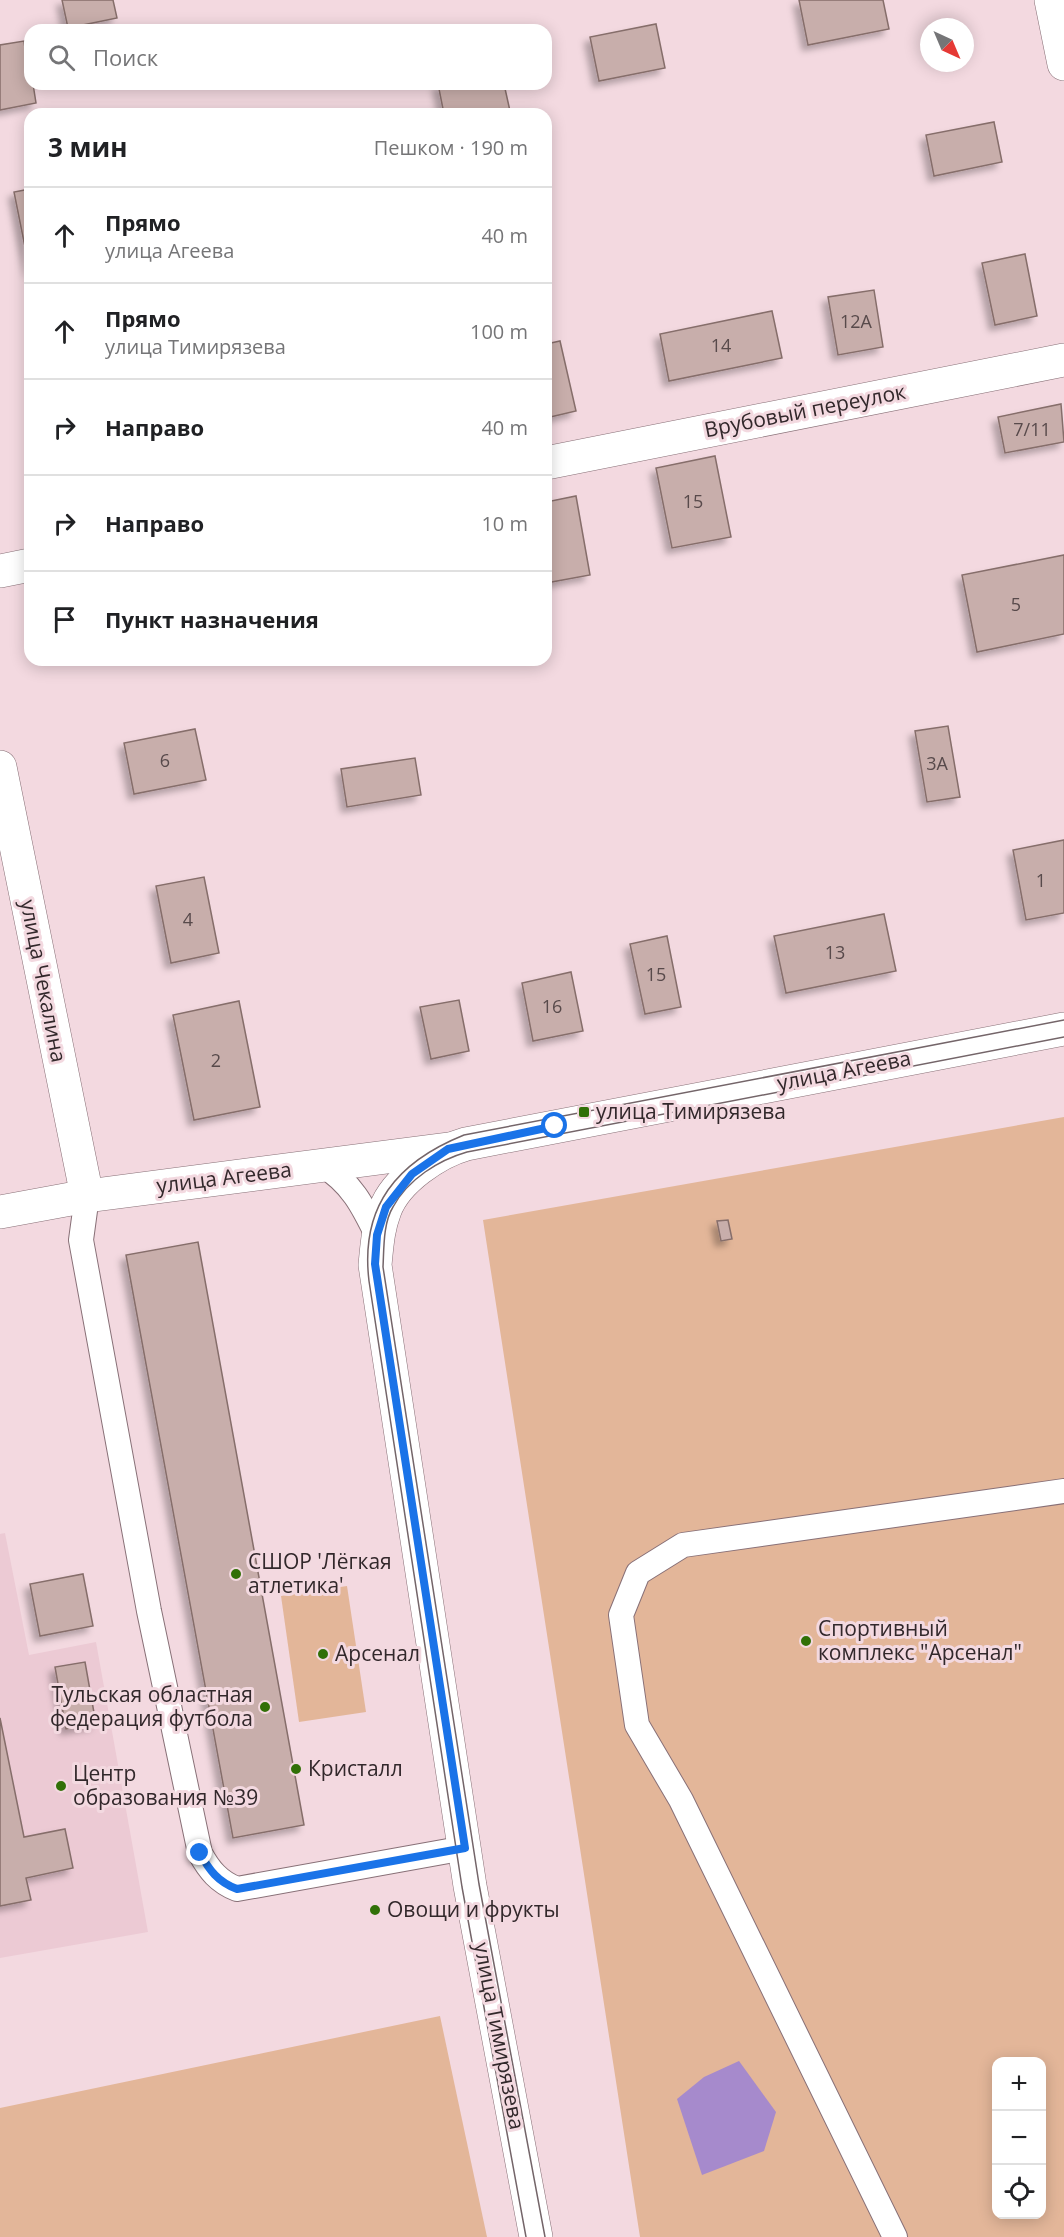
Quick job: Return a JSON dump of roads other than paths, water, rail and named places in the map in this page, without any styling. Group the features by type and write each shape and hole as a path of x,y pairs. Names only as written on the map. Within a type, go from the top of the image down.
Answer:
{"street":[{"path":"1051,0 1064,64"},
{"name":"Врубовый переулок","path":"552,462 1064,360"},
{"path":"0,571 24,566"},
{"name":"улица Чекалина","path":"0,767 87,1196"},
{"name":"улица Агеева","path":"0,1212 87,1196 448,1149 1064,1029"},
{"name":"улица Агеева","path":"376,1250 386,1207 412,1174 448,1149"},
{"name":"улица Тимирязева","path":"376,1250 465,1848 536,2237"}],"lane":[{"path":"322,1165 353,1190 376,1250"},
{"path":"87,1196 81,1240 149,1611 200,1853 205,1862 225,1884 237,1889 465,1848"},
{"path":"895,2237 681,1800 637,1725 621,1615 638,1573 683,1545 1064,1491"}],"tram line":[{"path":"526,2237 462,1887 369,1281 368,1254 377,1209 388,1190 402,1173 440,1146 464,1135 1064,1020"},
{"path":"545,2237 479,1884 383,1267 385,1236 390,1213 399,1197 416,1179 446,1160 467,1152 1064,1037"}],"place":[{"name":"улица Тимирязева","path":"584,1112"},
{"name":"СШОР 'Лёгкая атлетика'","path":"236,1574"},
{"name":"Спортивный комплекс \"Арсенал\"","path":"806,1641"},
{"name":"Арсенал","path":"323,1654"},
{"name":"Тульская областная федерация футбола","path":"265,1707"},
{"name":"Кристалл","path":"296,1769"},
{"name":"Центр образования №39","path":"61,1786"},
{"name":"Овощи и фрукты","path":"375,1910"}]}
